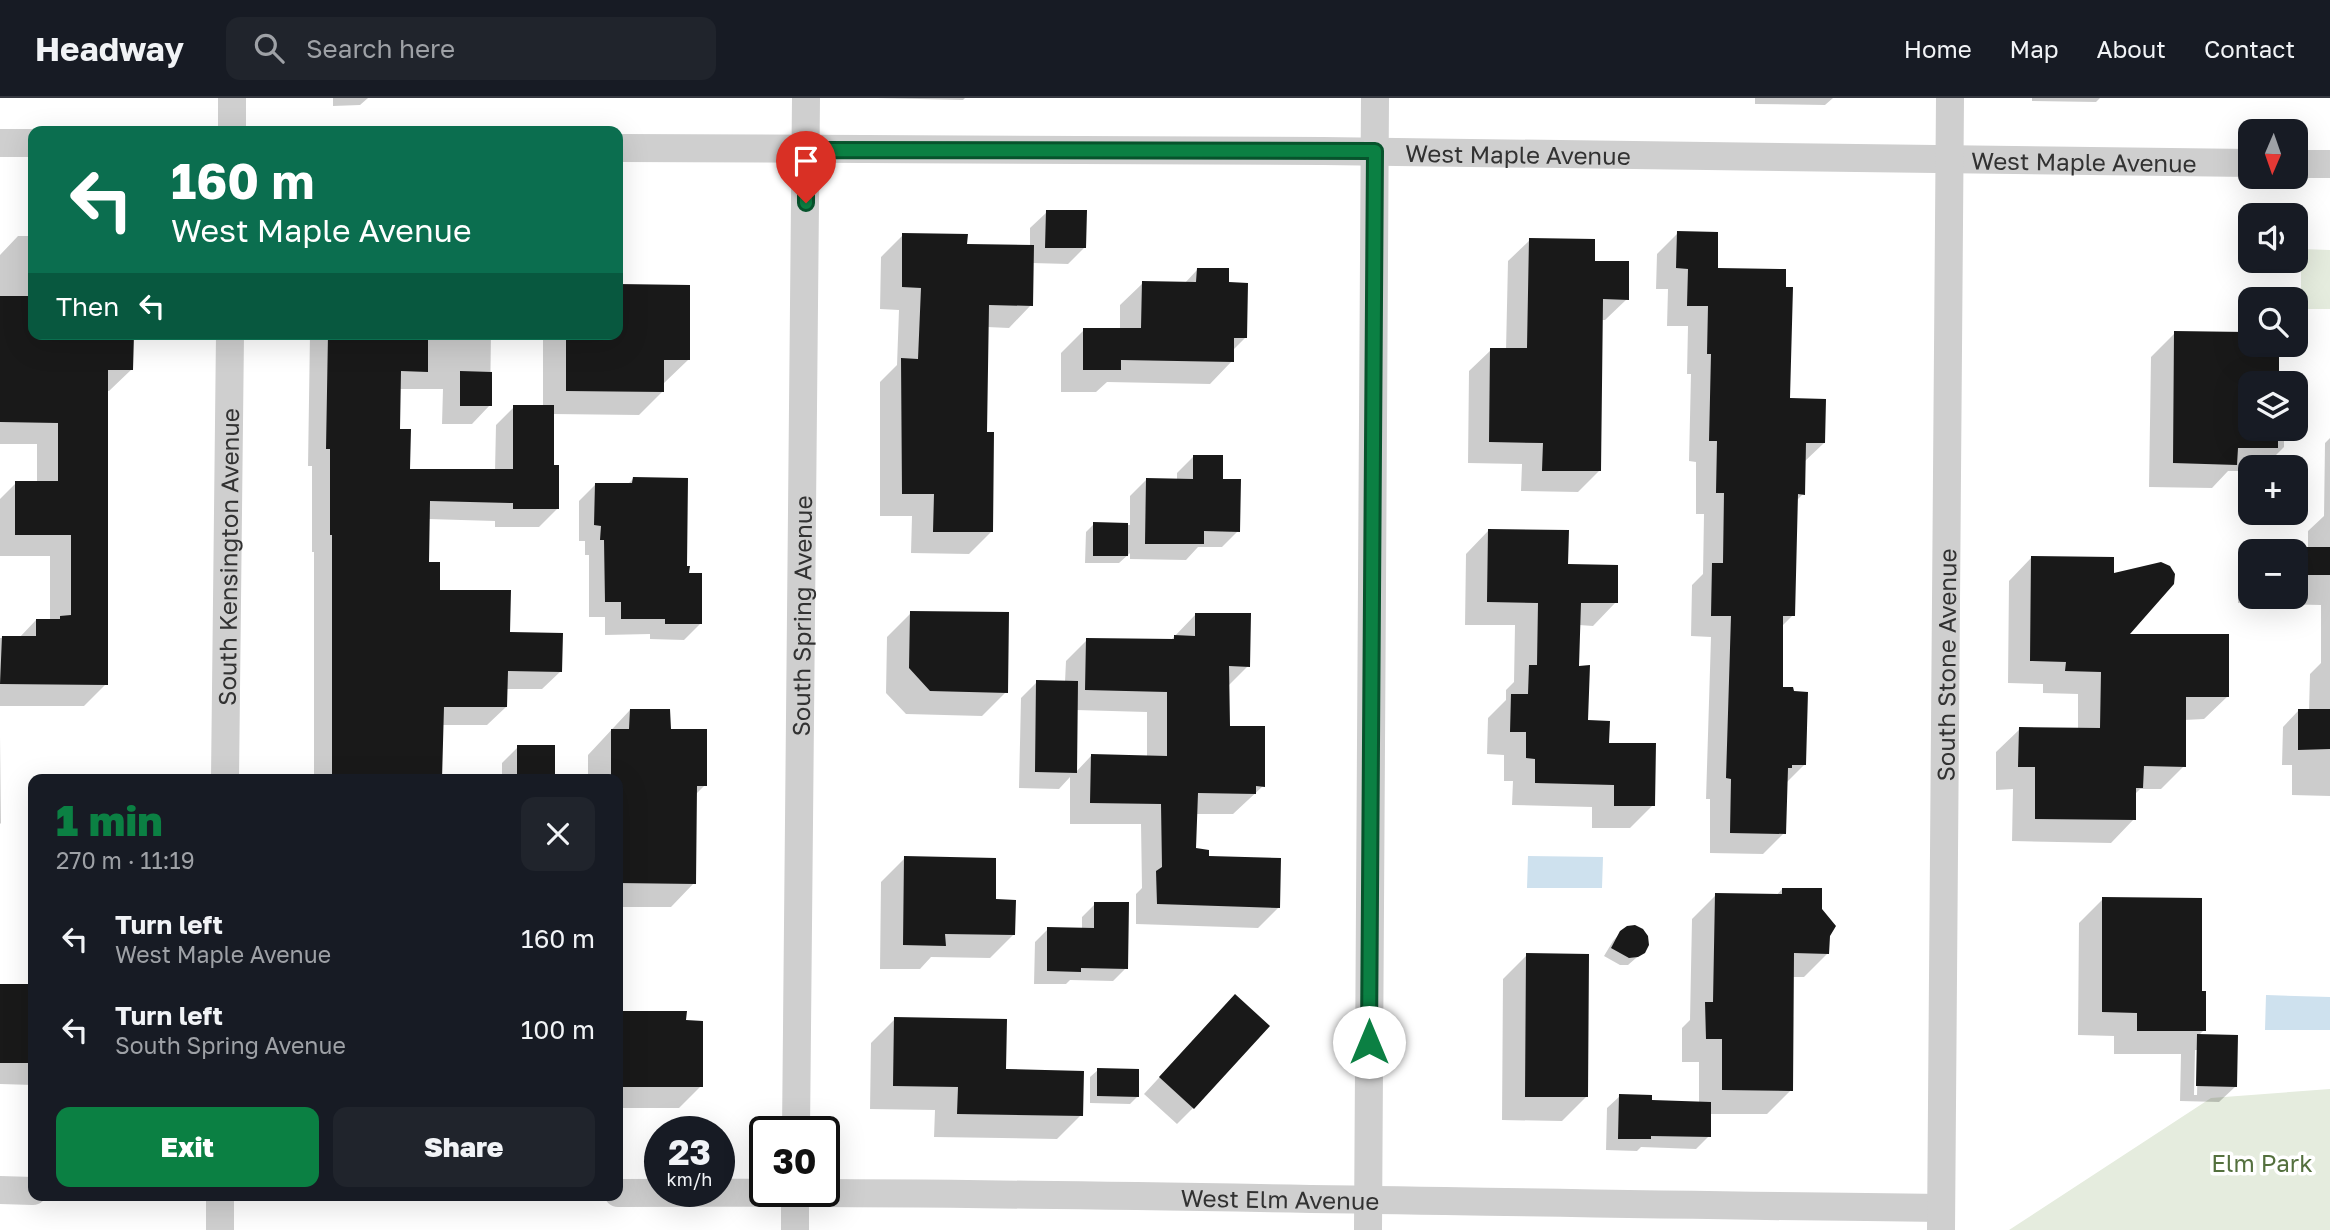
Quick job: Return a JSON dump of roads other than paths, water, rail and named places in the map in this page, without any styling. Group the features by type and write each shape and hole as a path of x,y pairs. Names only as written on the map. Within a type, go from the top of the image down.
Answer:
{"street":[{"path":"232,98 232,126"},
{"name":"South Spring Avenue","path":"796,1116 806,98"},
{"path":"1368,1230 1375,98"},
{"name":"South Stone Avenue","path":"1941,1219 1950,98"},
{"path":"0,143 28,144"},
{"name":"West Maple Avenue","path":"623,148 1375,151 2238,163"},
{"path":"2308,164 2330,164"},
{"name":"South Kensington Avenue","path":"225,774 230,340"},
{"path":"0,1190 28,1191"},
{"name":"West Elm Avenue","path":"623,1193 749,1192"},
{"name":"West Elm Avenue","path":"840,1192 1367,1198 1941,1219"},
{"path":"220,1201 220,1230"},
{"path":"795,1207 795,1230"}],"water":[{"path":"1528,856 1603,857 1602,888 1527,888"},
{"path":"2266,995 2330,997 2330,1030 2265,1030"}],"park label":[{"name":"Elm Park","path":"2262,1162"}]}
